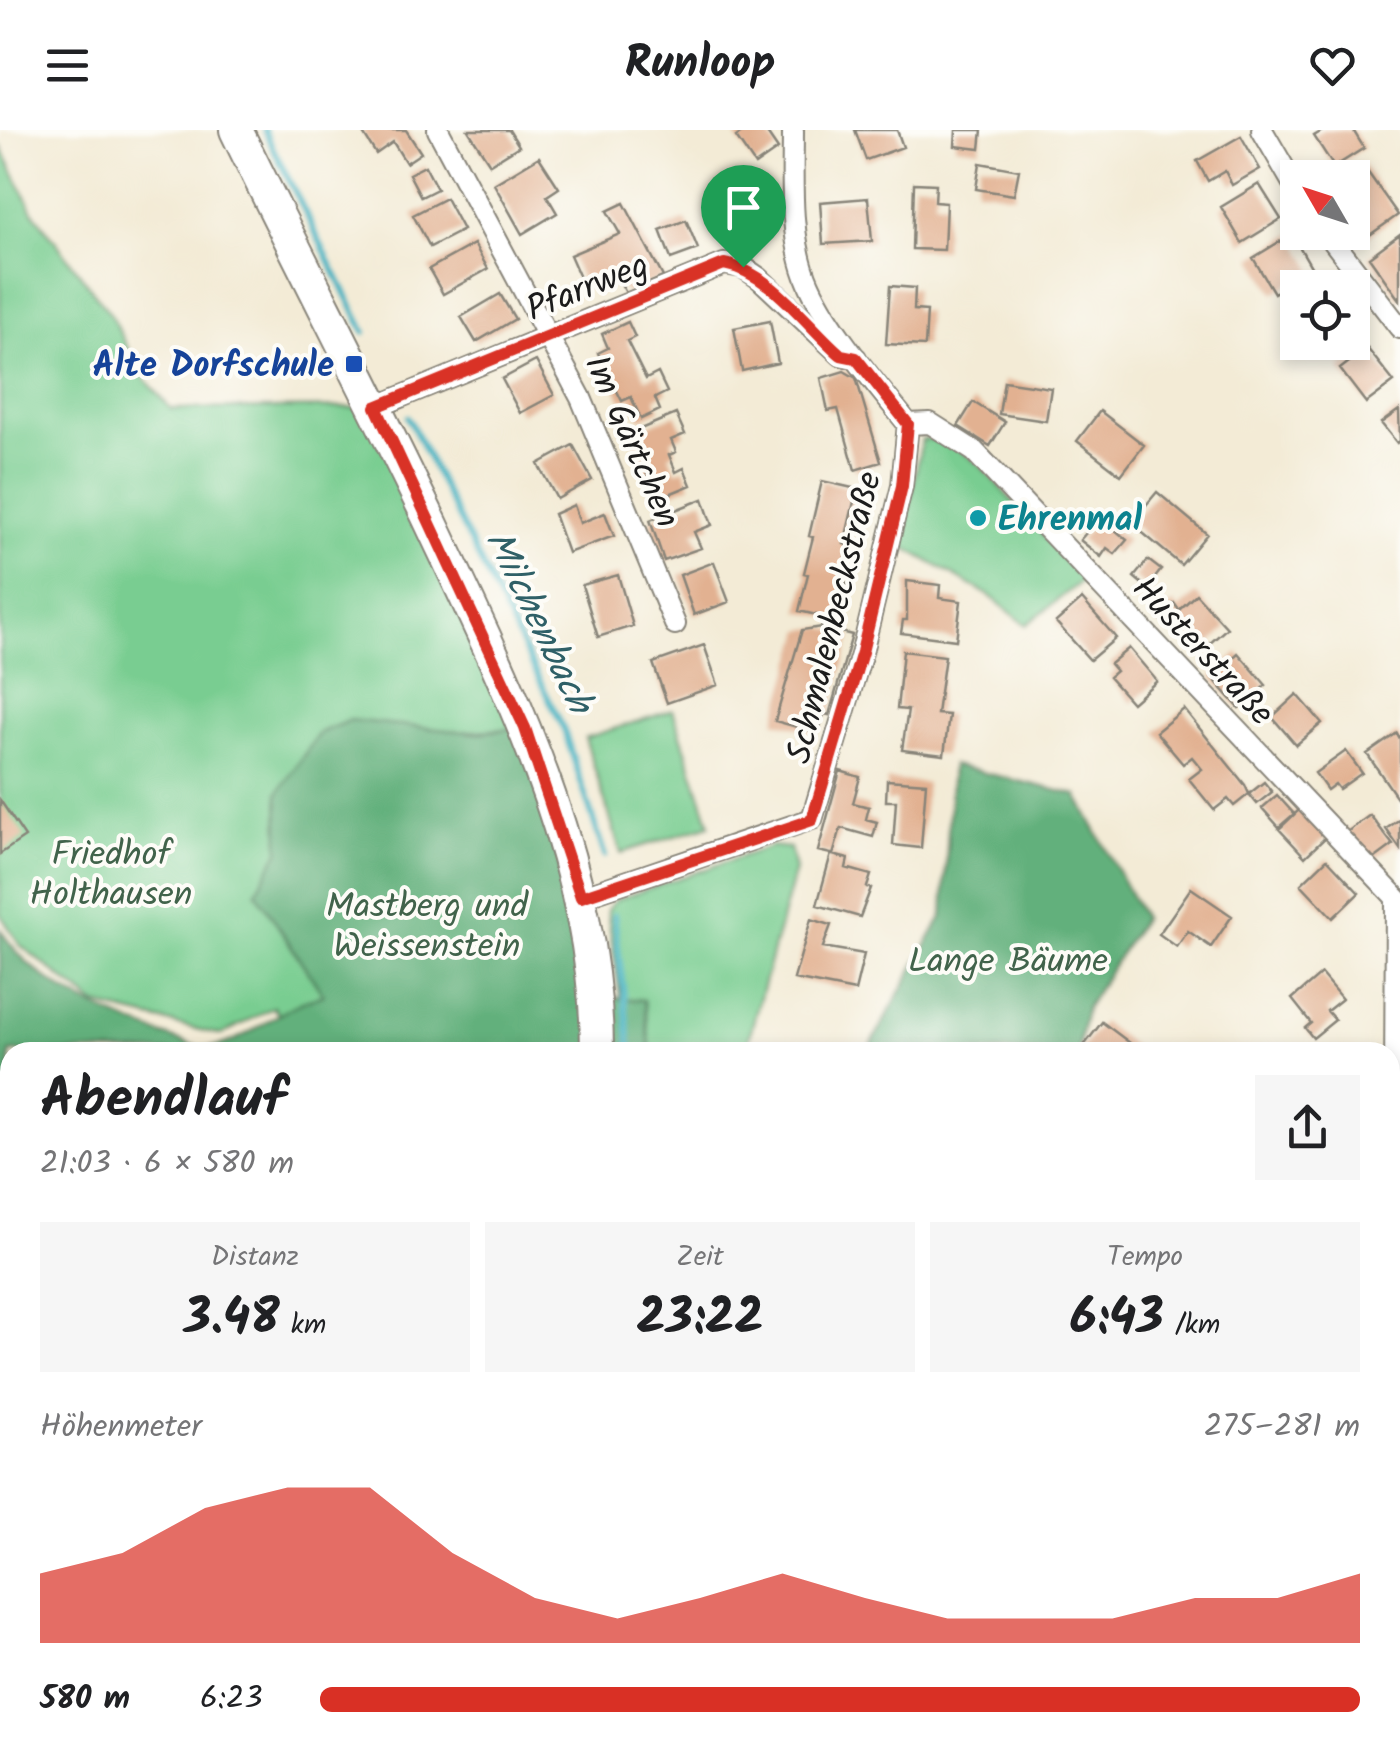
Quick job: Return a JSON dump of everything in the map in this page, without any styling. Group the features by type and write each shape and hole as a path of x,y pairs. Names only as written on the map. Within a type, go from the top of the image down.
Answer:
{"main road":[{"path":"236,130 376,407 525,728 581,897 597,1042"}],"street":[{"name":"Im Gärtchen","path":"438,130 581,398 675,624"},
{"path":"794,130 792,197 806,277 856,358 908,424"},
{"path":"1262,130 1280,161"},
{"path":"1340,250 1400,328"},
{"name":"Pfarrweg","path":"376,407 724,264 743,267 759,278 841,355 856,358"},
{"name":"Husterstraße","path":"908,424 930,423 974,451 1398,900"},
{"name":"Schmalenbeckstraße","path":"581,897 812,820 862,652 902,486 908,424"},
{"path":"1396,1042 1398,900"}],"green space":[{"name":"Friedhof Holthausen","path":"0,145 34,213 111,315 141,374 171,409 376,407 525,728 453,732 563,891 279,1017 274,1007 221,1035 96,1005 20,945 0,914"},
{"path":"922,439 945,439 980,465 1083,580 1026,625 990,596 902,546"},
{"path":"673,710 710,825 621,853 585,738"},
{"name":"Mastberg und Weissenstein","path":"350,720 476,733 525,727 593,996 644,1000 650,1042 229,1042 295,1005 323,995 256,892 279,851 278,793 319,733"},
{"name":"Lange Bäume","path":"952,765 1077,795 1143,918 1086,1008 1080,1042 873,1042 943,915"},
{"path":"772,846 790,848 795,870 748,1042 623,1042 624,1022 607,910 615,900"},
{"name":"Mastberg und Weissenstein","path":"0,929 15,949 52,983 96,1008 186,1042 0,1042"}],"building":[{"path":"361,130 406,130 421,153 406,163 393,142 376,154"},
{"path":"468,130 509,130 519,146 490,164"},
{"path":"746,130 765,130 778,149 755,165 736,137"},
{"path":"855,130 897,130 903,147 866,160"},
{"path":"956,130 982,130 980,149 955,146"},
{"path":"1324,130 1353,130 1364,148 1345,160 1329,160 1314,136"},
{"path":"1241,136 1260,169 1232,185 1225,171 1208,181 1197,161"},
{"path":"539,157 559,188 547,196 557,213 522,234 494,184"},
{"path":"980,163 1019,170 1014,195 976,189"},
{"path":"425,166 437,189 421,197 409,174"},
{"path":"1370,175 1398,215 1370,235"},
{"path":"914,183 936,184 935,202 946,203 944,250 912,249"},
{"path":"1259,184 1280,220 1242,243 1221,207"},
{"path":"446,198 463,230 430,247 413,215"},
{"path":"868,198 872,241 823,244 820,202"},
{"path":"624,203 663,277 626,293 619,280 599,290 591,275 581,280 570,255 620,234 607,211"},
{"path":"686,220 698,249 671,259 660,230"},
{"path":"1400,234 1400,301 1369,257"},
{"path":"1280,241 1280,250 1301,250 1313,270 1280,270 1280,289 1274,293 1253,258"},
{"path":"474,244 488,269 443,294 429,269"},
{"path":"890,286 915,288 914,310 927,311 925,346 886,344"},
{"path":"500,294 515,319 476,342 461,317"},
{"path":"770,321 778,363 742,371 734,328"},
{"path":"628,322 635,337 627,341 646,379 658,373 667,392 655,398 660,410 641,419 631,397 622,401 598,353 608,348 602,334"},
{"path":"1370,352 1394,382 1366,403 1340,369 1352,360 1370,360"},
{"path":"536,361 554,395 520,413 502,379"},
{"path":"844,371 856,378 881,462 855,470 838,409 828,411 821,378"},
{"path":"1004,381 1051,388 1046,421 999,414"},
{"path":"973,402 1005,422 990,446 958,426"},
{"path":"1399,410 1400,441 1397,443 1381,423"},
{"path":"1100,411 1144,445 1121,475 1077,441"},
{"path":"676,414 685,434 671,440 676,452 669,455 676,472 684,468 691,485 657,499 631,433"},
{"path":"573,445 592,480 557,499 538,464"},
{"path":"822,481 857,489 844,544 848,545 840,582 848,584 839,620 799,611 813,537 809,536"},
{"path":"1157,492 1207,534 1181,565 1131,523"},
{"path":"703,499 712,525 694,532 701,548 664,561 650,520"},
{"path":"574,505 580,523 605,513 614,536 568,553 554,514"},
{"path":"1100,517 1127,540 1115,554 1107,548 1101,557 1080,540"},
{"path":"1148,560 1161,570 1147,588 1134,577"},
{"path":"714,562 729,602 694,615 680,575"},
{"path":"618,575 633,626 598,637 582,585"},
{"path":"907,581 940,585 939,598 961,601 956,640 901,633 903,620 907,620"},
{"path":"1196,594 1227,628 1198,654 1158,617 1174,603 1179,610"},
{"path":"1082,599 1116,638 1090,660 1056,622"},
{"path":"822,627 852,635 829,715 824,714 818,733 775,721 802,630"},
{"path":"704,645 718,685 667,703 653,663"},
{"path":"1129,648 1157,681 1132,703 1109,677 1116,671 1110,664"},
{"path":"903,651 945,656 937,714 949,715 944,755 902,750 908,710 897,709"},
{"path":"1238,653 1266,685 1239,708 1212,677"},
{"path":"1297,694 1322,723 1296,745 1272,717"},
{"path":"1184,709 1245,785 1249,794 1234,806 1228,799 1214,810 1189,779 1202,769 1192,757 1183,764 1156,732"},
{"path":"1397,733 1400,739 1400,802 1367,754"},
{"path":"1346,751 1362,773 1339,789 1335,784 1327,790 1315,773"},
{"path":"840,771 860,777 853,803 869,807 866,819 877,822 873,837 841,828 833,855 848,859 846,868 871,875 867,887 871,888 860,917 817,905 831,854 818,851"},
{"path":"887,780 926,783 921,848 893,845 896,801 886,801"},
{"path":"1264,782 1272,792 1257,804 1249,794"},
{"path":"1277,795 1294,814 1279,827 1262,808"},
{"path":"0,800 25,837 0,854"},
{"path":"1301,808 1327,836 1305,857 1279,829"},
{"path":"1370,815 1393,845 1370,862 1347,832"},
{"path":"1400,819 1400,849 1386,829"},
{"path":"1327,859 1359,893 1333,918 1301,884"},
{"path":"1191,888 1232,916 1211,947 1188,931 1177,947 1159,934"},
{"path":"811,919 831,925 823,947 864,954 855,991 794,979"},
{"path":"1321,974 1342,999 1327,1011 1335,1020 1313,1038 1305,1028 1311,1023 1292,999"},
{"path":"1102,1022 1129,1042 1087,1042"}],"waterway":[{"name":"Milchenbach","path":"264,130 365,332"},
{"name":"Milchenbach","path":"408,417 563,727 605,856"},
{"name":"Milchenbach","path":"614,915 630,1042"}],"place":[{"name":"Alte Dorfschule","path":"354,364"},
{"name":"Ehrenmal","path":"978,518"}],"route":[{"path":"724,264 743,267 841,355 856,358 908,424 902,486 862,652 812,820 581,897 525,728 488,641 376,407 724,264"}]}
